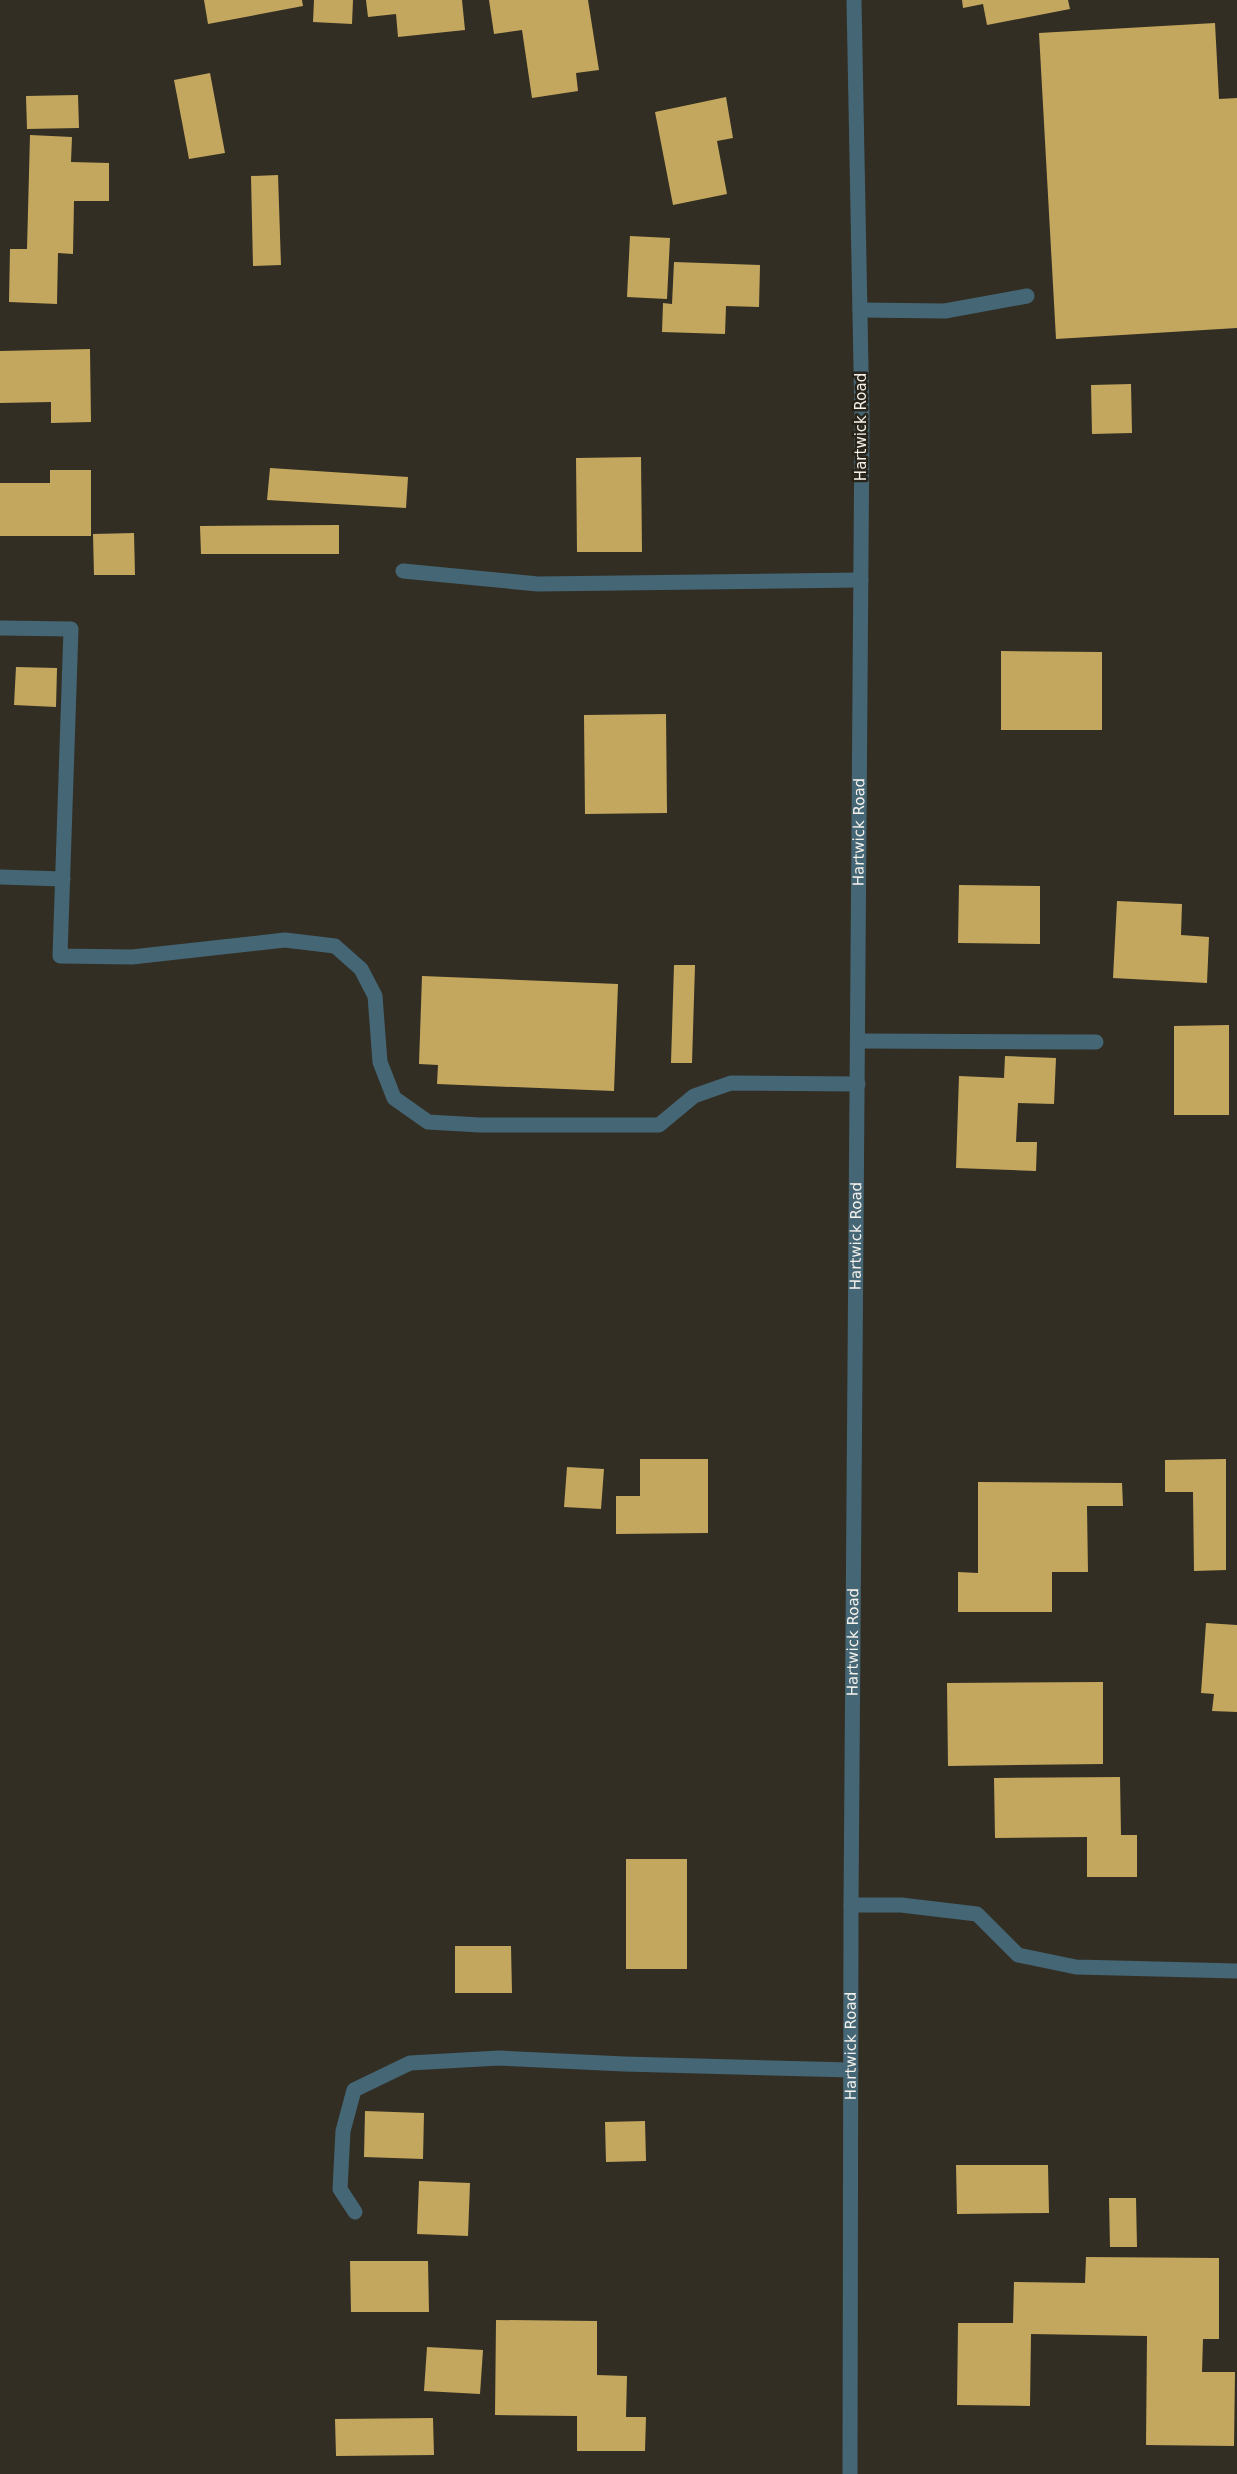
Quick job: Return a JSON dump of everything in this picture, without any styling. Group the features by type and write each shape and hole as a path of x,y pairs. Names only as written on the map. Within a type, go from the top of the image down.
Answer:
{"street":[{"name":"Hartwick Road","path":"850,2474 851,1905 859,1041 862,420 854,0"},
{"path":"860,310 945,311 1027,296"},
{"path":"403,571 538,584 861,580"},
{"path":"0,628 71,629 60,956 132,957 285,940 335,946 361,969 375,996 380,1062 394,1098 428,1122 480,1125 659,1125 694,1096 731,1082 858,1084"},
{"path":"0,877 63,879"},
{"path":"859,1041 1096,1042"},
{"path":"851,1905 901,1905 977,1914 1018,1954 1076,1967 1237,1970"},
{"path":"355,2212 340,2189 343,2131 354,2090 410,2063 499,2058 624,2064 851,2070"}],"building":[{"path":"204,0 302,0 303,6 208,24"},
{"path":"314,0 353,0 352,24 313,22"},
{"path":"366,0 462,0 465,30 398,37 396,14 368,17"},
{"path":"489,0 588,0 599,70 576,73 578,91 532,98 522,30 494,34"},
{"path":"962,0 1068,0 1070,9 987,25 983,4 963,8"},
{"path":"1215,23 1219,99 1237,98 1237,328 1056,339 1039,33"},
{"path":"210,73 225,153 189,159 174,80"},
{"path":"78,95 79,128 27,129 26,96"},
{"path":"726,97 733,138 717,141 727,194 673,205 655,112"},
{"path":"30,135 72,137 71,162 109,163 109,201 74,201 73,254 58,253 57,304 9,302 10,249 27,249"},
{"path":"278,175 281,265 253,266 251,176"},
{"path":"630,236 670,238 667,299 627,297"},
{"path":"674,262 760,265 759,307 726,306 725,334 662,332 663,303 672,304"},
{"path":"90,349 91,422 51,423 51,402 0,403 0,351"},
{"path":"1131,384 1132,433 1092,434 1091,385"},
{"path":"641,457 642,552 577,552 576,458"},
{"path":"270,468 408,477 406,508 267,500"},
{"path":"50,470 91,470 91,536 0,536 0,483 50,483"},
{"path":"339,525 339,554 201,554 200,526"},
{"path":"134,533 135,575 94,575 93,534"},
{"path":"1001,651 1102,652 1102,730 1001,730"},
{"path":"16,667 57,668 56,707 14,705"},
{"path":"666,714 667,813 585,814 584,715"},
{"path":"959,885 1040,886 1040,944 958,943"},
{"path":"1117,901 1182,904 1181,935 1209,937 1207,983 1113,978"},
{"path":"674,965 695,965 692,1063 671,1063"},
{"path":"422,976 618,984 614,1091 437,1084 438,1065 419,1064"},
{"path":"1229,1025 1229,1115 1174,1115 1174,1026"},
{"path":"1005,1056 1056,1058 1054,1104 1018,1103 1016,1142 1037,1142 1036,1171 956,1168 959,1076 1004,1078"},
{"path":"640,1459 708,1459 708,1533 616,1534 616,1496 640,1496"},
{"path":"1226,1459 1226,1570 1194,1571 1193,1492 1165,1492 1165,1460"},
{"path":"567,1467 604,1469 601,1509 564,1507"},
{"path":"978,1482 1122,1483 1123,1506 1087,1506 1088,1572 1052,1572 1052,1612 958,1612 958,1572 978,1573"},
{"path":"1206,1623 1237,1625 1237,1712 1212,1711 1214,1694 1201,1693"},
{"path":"1103,1682 1103,1764 948,1766 947,1683"},
{"path":"1120,1777 1121,1835 1137,1835 1137,1877 1087,1877 1087,1837 995,1838 994,1778"},
{"path":"626,1859 687,1859 687,1969 626,1969"},
{"path":"455,1946 511,1946 512,1993 455,1993"},
{"path":"365,2111 424,2113 423,2159 364,2157"},
{"path":"645,2121 646,2161 606,2162 605,2122"},
{"path":"956,2165 1048,2165 1049,2213 957,2214"},
{"path":"419,2181 470,2183 468,2236 417,2234"},
{"path":"1109,2198 1136,2198 1137,2247 1110,2247"},
{"path":"1086,2257 1219,2258 1219,2339 1203,2339 1202,2372 1235,2372 1234,2446 1146,2445 1147,2336 1031,2334 1030,2406 957,2405 958,2323 1013,2323 1014,2282 1085,2283"},
{"path":"350,2261 428,2261 429,2312 351,2312"},
{"path":"496,2320 597,2321 597,2375 627,2376 626,2417 646,2417 645,2451 577,2451 577,2416 495,2415"},
{"path":"427,2347 483,2350 480,2394 424,2391"},
{"path":"433,2418 434,2455 336,2456 335,2419"}]}
